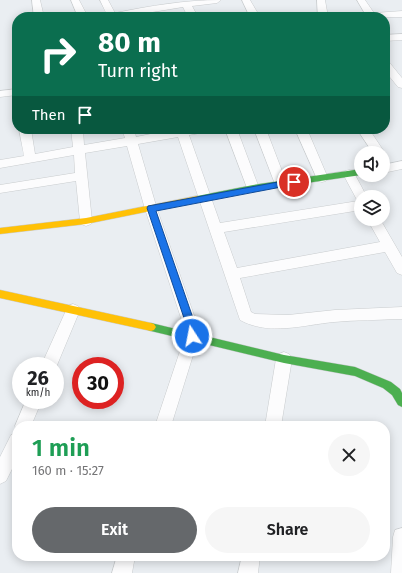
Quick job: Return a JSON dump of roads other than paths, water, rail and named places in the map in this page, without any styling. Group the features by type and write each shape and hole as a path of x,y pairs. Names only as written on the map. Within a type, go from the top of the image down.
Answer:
{"street":[{"path":"36,0 38,12"},
{"path":"75,0 81,12"},
{"path":"104,0 108,12"},
{"path":"145,0 149,9"},
{"path":"132,12 217,0"},
{"path":"246,0 252,12"},
{"path":"321,0 322,12"},
{"path":"361,0 368,12"},
{"path":"186,4 190,12"},
{"path":"390,15 402,14"},
{"path":"390,38 402,37"},
{"path":"390,70 402,85"},
{"path":"0,94 12,93"},
{"path":"26,134 30,159"},
{"path":"78,134 86,221"},
{"path":"0,164 80,151 130,135 143,134"},
{"path":"182,134 232,274 245,316 254,320 283,322 336,316 402,313"},
{"path":"233,134 253,188"},
{"path":"262,134 281,184"},
{"path":"303,134 322,178"},
{"path":"366,134 374,146"},
{"path":"130,135 151,208 190,321 192,336 165,421"},
{"path":"390,165 402,165"},
{"path":"0,231 86,221 253,188 354,173"},
{"path":"0,189 82,176"},
{"path":"216,228 354,206"},
{"path":"378,226 395,252 402,269"},
{"path":"232,274 395,252"},
{"path":"0,294 192,336 284,359 355,372 387,385 396,392 402,402"},
{"path":"53,357 73,310"},
{"path":"274,421 284,359"},
{"path":"25,421 30,409"},
{"path":"0,475 12,451"},
{"path":"401,573 402,537"},
{"path":"122,573 125,561"},
{"path":"248,573 250,561"}]}
